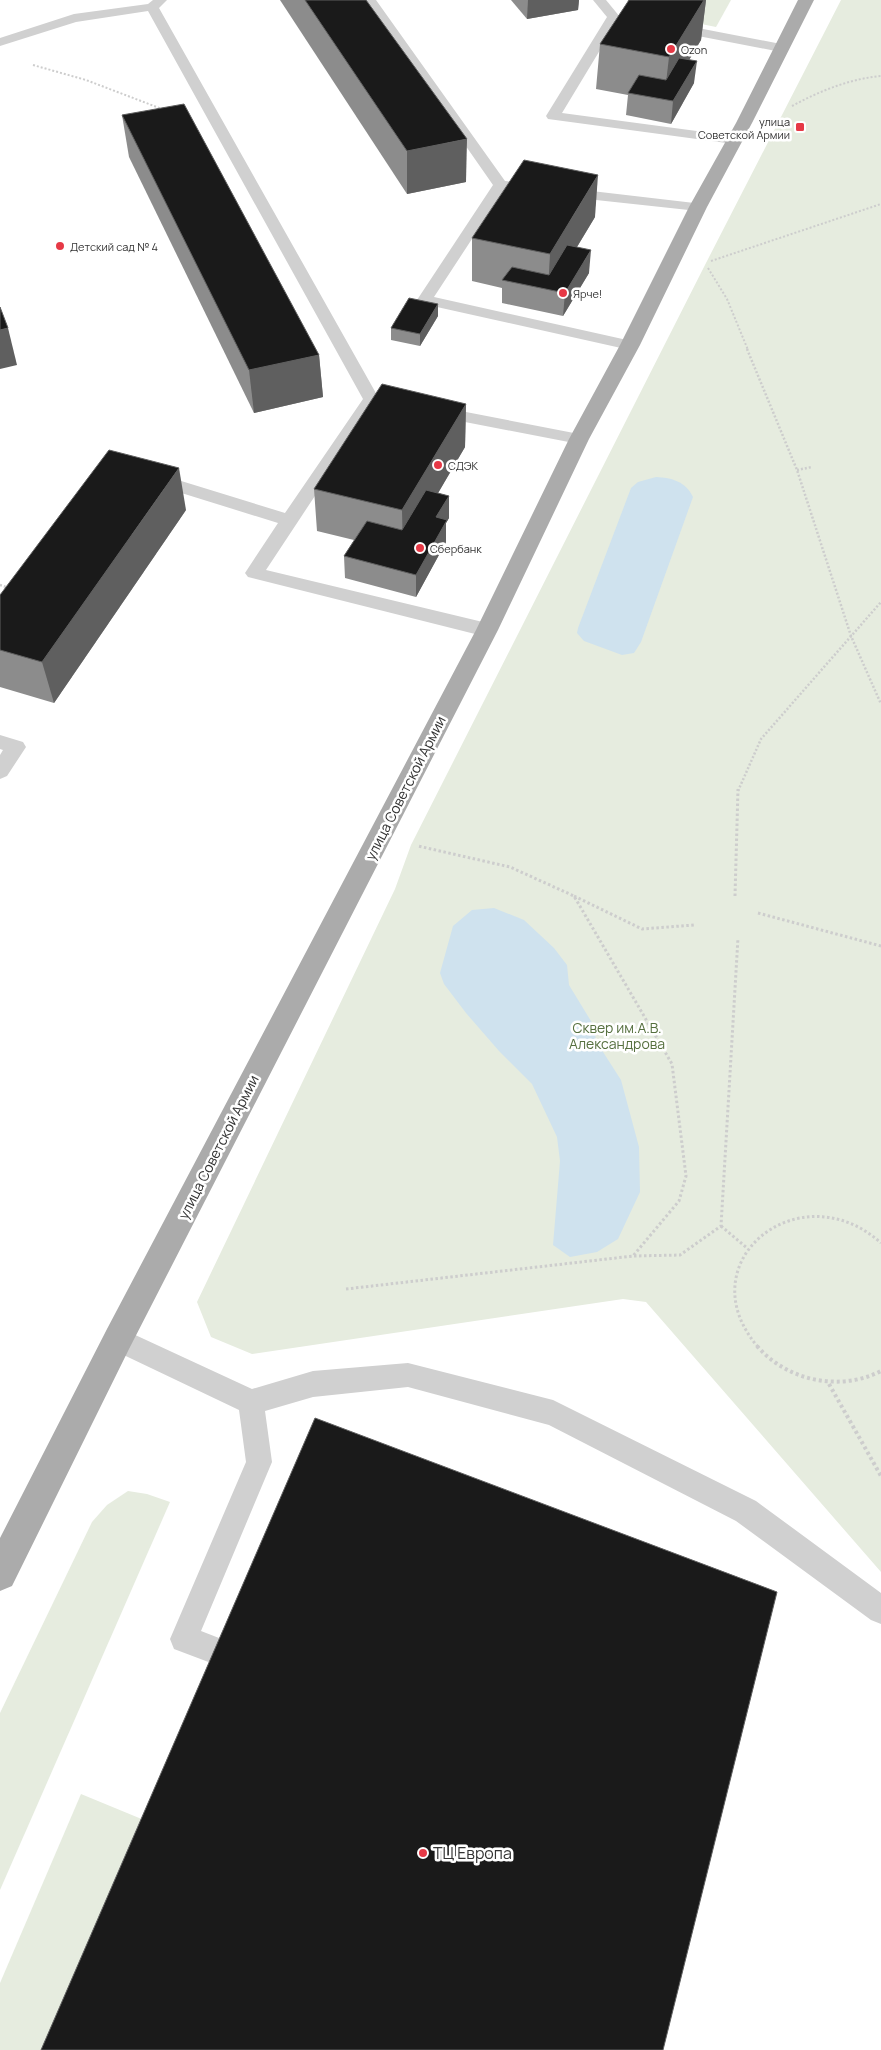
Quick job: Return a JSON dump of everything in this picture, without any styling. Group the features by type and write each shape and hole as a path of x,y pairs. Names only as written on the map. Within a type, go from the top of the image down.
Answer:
{"main road":[{"name":"улица Советской Армии","path":"0,1574 118,1339 487,630 579,439 630,345 698,208 806,0"}],"lane":[{"path":"370,0 500,186 698,208"},
{"path":"600,0 619,18 552,116 734,140"},
{"path":"0,42 74,18 157,3 223,133 371,399"},
{"path":"663,26 781,48"},
{"path":"500,186 425,300 630,345"},
{"path":"371,399 579,439"},
{"path":"371,399 254,574 487,630"},
{"path":"134,477 143,476 290,521"},
{"path":"0,742 16,747 0,771"},
{"path":"118,1339 250,1402 313,1384 408,1376 553,1413 746,1511 881,1610"},
{"path":"227,1655 184,1639 259,1462 250,1402"}],"path":[{"path":"29,64 86,80 223,133"},
{"path":"785,110 818,92 868,76 881,76"},
{"path":"881,204 706,263 727,299 797,470 851,636 881,704"},
{"path":"797,470 812,467"},
{"path":"0,585 15,590"},
{"path":"736,896 737,792 761,739 881,602"},
{"path":"411,845 510,867 642,929 694,925"},
{"path":"574,896 672,1064 686,1176 679,1201 633,1256"},
{"path":"758,914 881,946"},
{"path":"720,1226 738,938"},
{"path":"881,1243 874,1236 842,1220 805,1216 772,1226 747,1248 735,1278 739,1314 755,1344 781,1366 814,1380 829,1384 848,1383 881,1371"},
{"path":"346,1289 633,1256 680,1255 720,1226"},
{"path":"720,1226 747,1248"},
{"path":"829,1384 881,1476"}],"green space":[{"path":"627,0 731,0 716,27 637,11"},
{"name":"Сквер им.А.В. Александрова","path":"841,0 881,0 881,1572 646,1302 623,1299 252,1354 211,1337 197,1302 395,889 411,845"},
{"path":"128,1491 147,1494 170,1502 0,1890 0,1713 92,1522 107,1505"},
{"path":"81,1794 144,1820 46,2050 0,2050 0,1983"}],"water":[{"path":"656,477 678,481 686,487 693,497 641,642 634,653 622,655 584,641 577,633 631,488 638,482"},
{"path":"494,908 524,920 554,948 567,965 569,985 594,1026 596,1041 621,1080 639,1147 640,1192 618,1239 597,1252 570,1257 553,1245 560,1161 557,1137 532,1084 499,1051 466,1013 444,984 440,973 453,926 472,910"}],"building":[{"path":"305,0 366,0 467,139 407,151"},
{"path":"629,0 704,0 669,57 600,44"},
{"path":"679,58 697,61 673,101 628,93 639,75 666,80"},
{"path":"184,104 319,355 249,370 122,115"},
{"path":"524,160 598,175 550,254 472,238"},
{"path":"567,245 591,250 565,293 502,280 512,267 549,275"},
{"path":"409,298 438,304 420,334 391,328"},
{"path":"0,307 8,328 0,330"},
{"path":"382,384 466,404 402,510 314,489"},
{"path":"109,450 179,468 42,662 0,650 0,595"},
{"path":"426,490 449,496 436,517 447,520 416,575 344,556 367,521 402,530"},
{"name":"ТЦ Европа","path":"315,1418 777,1592 663,2050 41,2050"}],"place":[{"name":"Ozon","path":"671,49"},
{"name":"улица Советской Армии","path":"800,127"},
{"name":"Детский сад № 4","path":"60,246"},
{"name":"Ярче!","path":"563,293"},
{"name":"СДЭК","path":"438,465"},
{"name":"Сбербанк","path":"420,548"},
{"name":"ТЦ Европа","path":"423,1853"}]}
